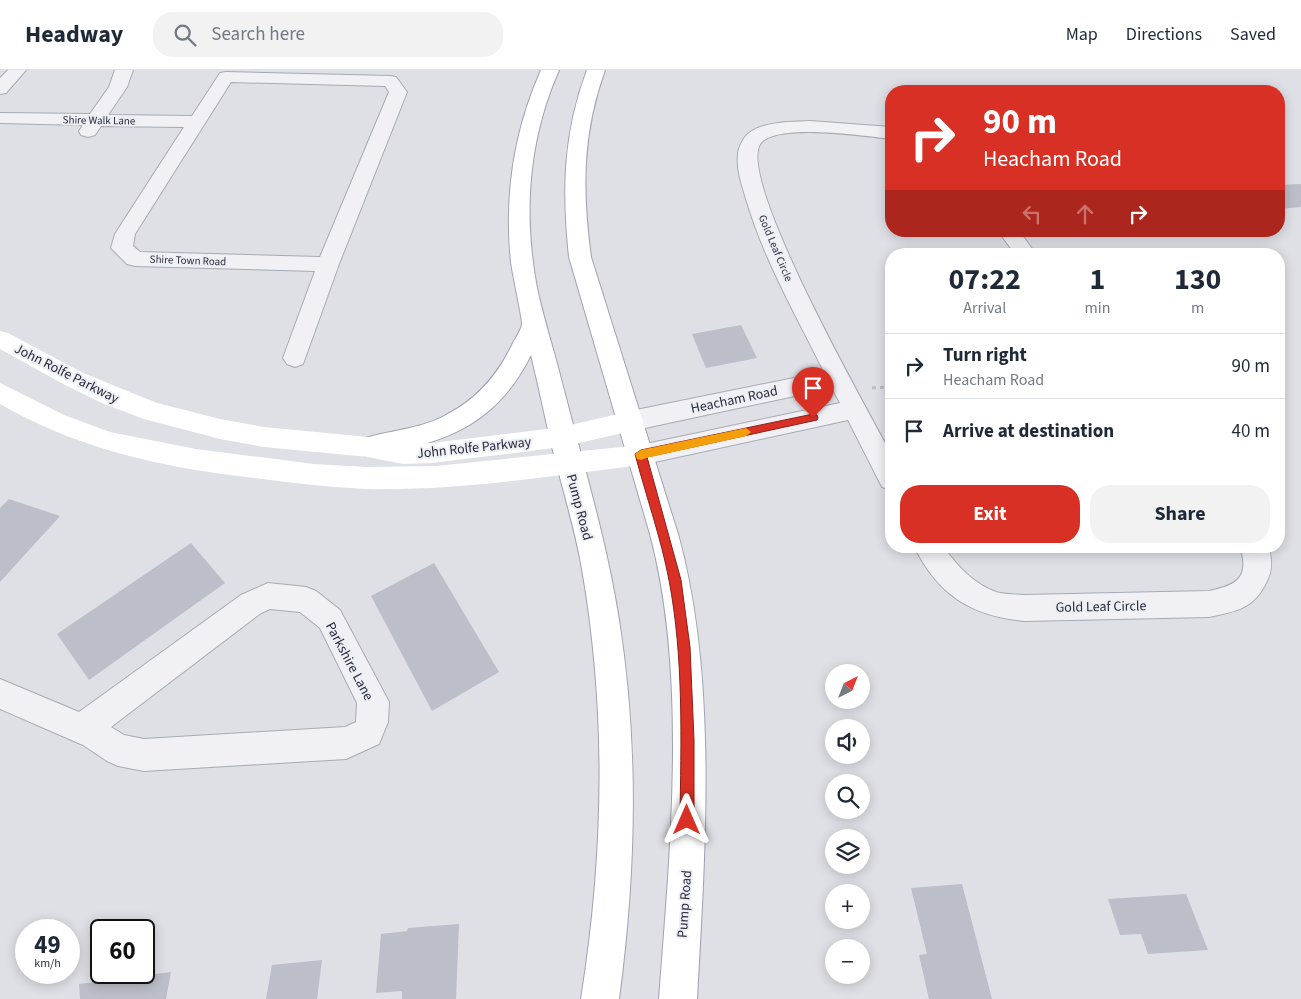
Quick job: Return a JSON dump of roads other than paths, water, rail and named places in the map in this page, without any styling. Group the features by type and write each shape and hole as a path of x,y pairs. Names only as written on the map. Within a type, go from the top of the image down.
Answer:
{"main road":[{"path":"550,70 532,116 525,142 519,202 523,270 534,324 565,450"},
{"path":"565,450 631,421 580,257 575,220 573,175 576,140 580,116 596,70"},
{"path":"368,447 440,430 464,419 482,406 496,391 509,372 534,324"},
{"name":"John Rolfe Parkway","path":"0,339 112,397 154,412 220,429 264,437 368,447 403,454 565,450"},
{"name":"John Rolfe Parkway","path":"0,392 47,418 87,436 128,448 167,456 245,467 366,478 476,474 565,450"},
{"name":"Pump Road","path":"631,421 675,580 684,647 688,740 686,860 678,999"},
{"path":"565,450 641,454"},
{"name":"Pump Road","path":"565,450 596,569 612,683 616,770 614,872 600,999"}],"street":[{"path":"0,89 17,70"},
{"path":"92,125 118,87 124,70"},
{"path":"193,129 228,73 390,81 398,92 328,264 294,358"},
{"name":"Shire Walk Lane","path":"0,118 92,125 193,129"},
{"name":"Shire Walk Lane","path":"0,128 92,125"},
{"name":"Gold Leaf Circle","path":"885,133 805,126 778,128 755,137 746,153 761,215 774,250 838,378 859,399 885,463"},
{"name":"Shire Town Road","path":"193,129 125,234 122,248 135,259 328,264"},
{"path":"1013,237 1021,248"},
{"name":"Heacham Road","path":"631,421 838,378"},
{"path":"641,454 859,399"},
{"name":"Gold Leaf Circle","path":"931,553 950,577 973,594 998,605 1024,608 1208,604 1234,599 1251,586 1257,574 1258,553"},
{"name":"Parkshire Lane","path":"0,694 82,729 118,750 144,755 346,743 368,733 372,722 373,702 330,619 306,600 268,596 251,604 82,729"}]}
